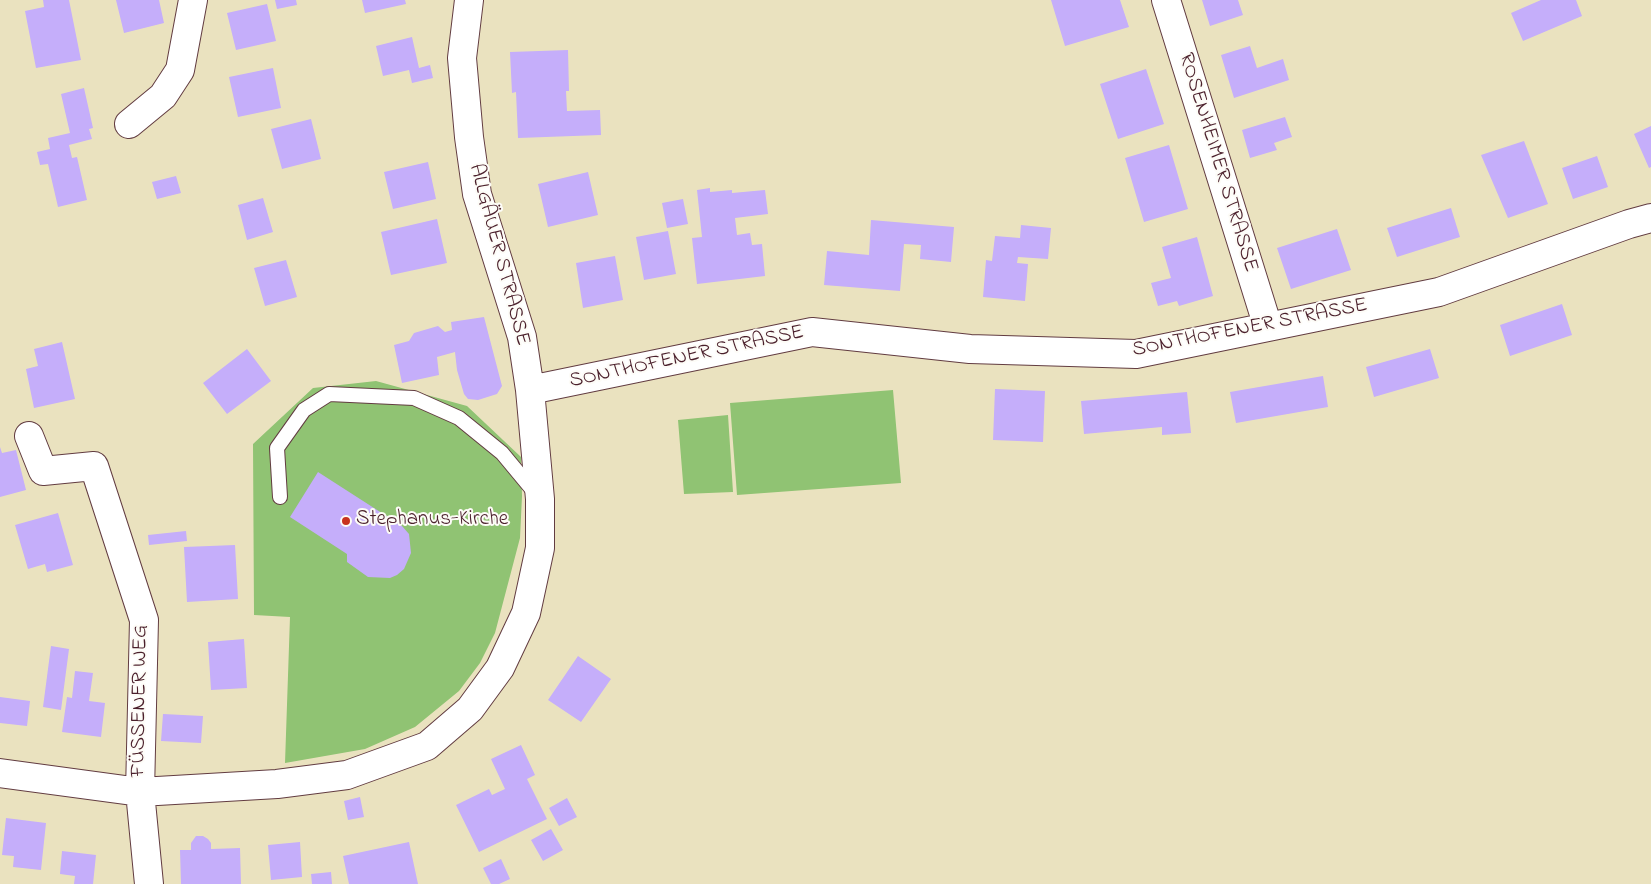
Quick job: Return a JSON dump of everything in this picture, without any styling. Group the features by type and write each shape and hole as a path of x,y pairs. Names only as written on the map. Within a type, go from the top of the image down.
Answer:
{"street":[{"path":"129,124 163,96 180,70 193,0"},
{"name":"ALLGÄUER STRASSE","path":"469,0 462,58 469,137 477,194 522,337 530,390"},
{"name":"ROSENHEIMER STRASSE","path":"1166,0 1268,327"},
{"name":"SONTHOFENER STRASSE","path":"530,390 812,332 970,349 1136,354 1438,292 1629,224 1651,218"},
{"path":"0,773 140,792 276,784 347,775 427,746 470,709 500,668 526,613 540,548 540,499 530,390"},
{"name":"FÜSSENER WEG","path":"29,436 44,471 94,466 144,620 140,792"},
{"path":"140,792 150,884"}],"lane":[{"path":"280,497 276,448 304,410 329,394 338,394 414,398 459,418 502,453 540,499"}],"green space":[{"path":"376,381 467,406 521,457 520,538 495,633 480,663 459,691 415,727 365,749 285,763 290,617 254,615 253,444 313,388"},
{"path":"893,390 901,483 737,495 730,403"},
{"path":"728,415 733,492 684,494 678,420"}],"building":[{"path":"43,0 69,0 81,60 36,68 25,11 44,7"},
{"path":"116,0 159,0 164,23 124,33"},
{"path":"275,0 296,0 297,5 277,9"},
{"path":"362,0 405,0 406,4 365,13"},
{"path":"1051,0 1120,0 1129,27 1065,46"},
{"path":"1202,0 1238,0 1243,15 1210,26"},
{"path":"1541,0 1576,0 1582,16 1523,41 1511,13"},
{"path":"267,4 276,41 236,50 227,13"},
{"path":"412,37 419,68 430,65 433,78 412,83 409,70 383,76 376,46"},
{"path":"1250,46 1257,68 1283,59 1289,80 1234,98 1221,55"},
{"path":"568,50 569,91 566,91 567,111 600,110 601,135 518,138 516,92 512,93 510,52"},
{"path":"273,68 281,108 238,117 229,77"},
{"path":"1146,69 1164,124 1118,139 1100,84"},
{"path":"84,88 93,128 89,129 92,139 69,145 72,158 77,157 87,200 58,207 48,164 40,165 37,152 50,149 48,138 70,133 61,94"},
{"path":"1285,117 1292,137 1274,143 1277,150 1250,158 1242,130"},
{"path":"311,119 321,159 282,169 271,129"},
{"path":"1651,126 1651,167 1649,168 1634,134"},
{"path":"1524,141 1548,204 1508,218 1481,155"},
{"path":"1169,145 1188,209 1144,222 1125,158"},
{"path":"1597,156 1608,187 1573,199 1562,168"},
{"path":"428,162 436,199 393,209 384,172"},
{"path":"588,172 598,215 548,227 538,184"},
{"path":"176,176 181,193 157,199 152,182"},
{"path":"710,188 710,192 732,190 732,193 765,190 768,214 735,218 737,235 750,233 752,245 762,244 765,276 697,284 692,238 702,237 697,190"},
{"path":"263,198 273,232 247,240 238,205"},
{"path":"683,199 688,224 667,228 662,203"},
{"path":"1451,208 1460,237 1397,257 1387,228"},
{"path":"437,219 447,263 391,275 381,232"},
{"path":"871,220 954,227 951,262 920,259 921,245 904,244 900,291 824,285 827,251 869,255"},
{"path":"1021,225 1051,228 1048,259 1018,257 1017,263 1028,264 1025,301 983,297 986,260 992,261 995,236 1020,238"},
{"path":"1337,229 1351,270 1291,289 1277,248"},
{"path":"668,231 676,274 644,280 636,237"},
{"path":"1197,237 1213,296 1179,306 1177,301 1158,306 1151,283 1171,278 1162,247"},
{"path":"615,256 623,300 583,308 576,263"},
{"path":"286,260 297,297 265,306 254,268"},
{"path":"1562,304 1572,335 1510,356 1500,325"},
{"path":"484,317 502,386 497,394 478,400 468,399 464,394 457,370 455,352 437,357 439,375 402,383 394,345 409,341 414,333 438,326 445,332 452,330 451,322"},
{"path":"62,342 75,399 34,408 26,369 38,366 34,349"},
{"path":"247,349 271,381 227,414 203,383"},
{"path":"1430,349 1439,378 1374,397 1366,367"},
{"path":"1323,376 1328,407 1236,423 1230,392"},
{"path":"995,389 1045,391 1043,442 993,440"},
{"path":"1187,392 1191,433 1162,435 1162,427 1084,434 1081,401"},
{"path":"0,447 2,453 16,450 26,490 0,497"},
{"name":"Stephanus-Kirche","path":"318,472 402,526 409,534 411,553 404,569 397,575 390,578 368,577 347,562 347,554 290,517"},
{"path":"58,513 73,565 47,572 45,564 28,569 15,525"},
{"path":"186,531 187,541 149,545 148,535"},
{"path":"235,545 238,599 187,602 184,547"},
{"path":"244,639 247,688 211,690 208,642"},
{"path":"51,646 69,649 61,710 43,707"},
{"path":"578,656 611,679 581,722 548,700"},
{"path":"75,671 93,673 89,701 105,703 101,737 62,732 67,697 72,698"},
{"path":"0,697 30,701 27,726 0,723"},
{"path":"163,714 203,716 201,743 161,741"},
{"path":"521,745 535,775 527,779 547,819 479,852 456,805 489,789 492,795 505,789 491,759"},
{"path":"360,797 364,817 348,820 344,801"},
{"path":"567,798 577,817 559,826 549,808"},
{"path":"6,818 46,823 41,870 13,867 14,856 2,855"},
{"path":"551,829 563,850 543,861 531,840"},
{"path":"196,836 203,836 208,839 211,843 211,849 240,848 241,884 181,884 180,850 191,850 191,843"},
{"path":"300,842 302,877 271,880 268,845"},
{"path":"409,842 418,884 349,884 343,856"},
{"path":"62,851 96,855 93,884 74,884 75,876 60,874"},
{"path":"501,859 510,879 499,884 491,884 483,868"},
{"path":"331,872 332,884 312,884 311,874"}],"place":[{"name":"Stephanus-Kirche","path":"346,521"}]}
